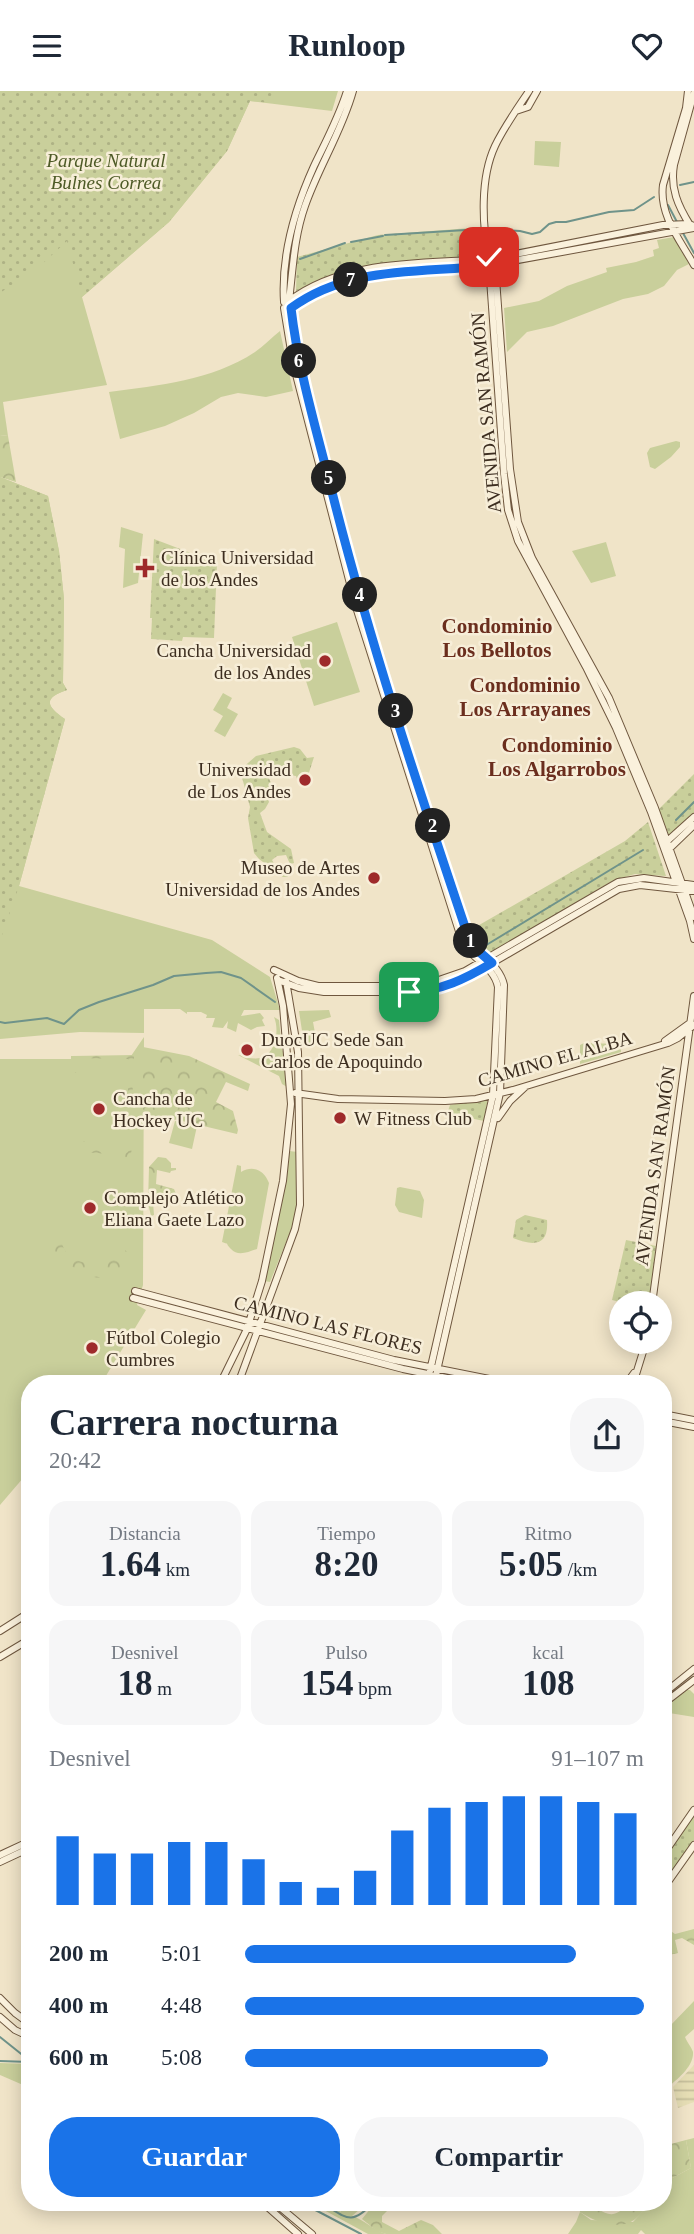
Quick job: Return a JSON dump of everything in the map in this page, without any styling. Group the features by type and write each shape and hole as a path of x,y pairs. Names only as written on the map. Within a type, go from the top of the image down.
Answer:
{"street":[{"path":"347,91 297,209 287,255 288,304 301,369 369,638 468,936 495,977 498,987 497,1094 493,1126 434,1375"},
{"path":"288,304 295,242 302,215 314,182 345,116 352,91"},
{"name":"AVENIDA SAN RAMÓN","path":"528,91 494,148 486,173 484,202 510,469 518,522 532,558 608,698 640,769 680,886 694,939"},
{"name":"AVENIDA SAN RAMÓN","path":"516,111 528,107 537,91"},
{"path":"688,91 686,108 663,185 663,207 694,265"},
{"path":"288,304 315,290 379,273 491,262 675,228 691,228 677,202 673,177 694,93"},
{"path":"666,847 694,817"},
{"path":"666,847 694,825"},
{"path":"274,970 286,983 307,991 424,991 456,983 613,884 639,878 694,891"},
{"path":"680,886 694,885"},
{"name":"AVENIDA SAN RAMÓN","path":"680,886 694,917"},
{"path":"281,977 318,986 402,986 441,980 486,963"},
{"path":"224,1375 248,1325 262,1281 278,1207 287,1146 291,1112 281,977"},
{"path":"241,1375 298,1214 298,1052 286,983"},
{"name":"AVENIDA SAN RAMÓN","path":"654,1291 694,996"},
{"name":"CAMINO EL ALBA","path":"290,1091 333,1098 445,1101 497,1094 660,1045 692,1025"},
{"path":"493,1126 505,1107 528,1085"},
{"path":"434,1375 497,1094"},
{"path":"287,1146 294,1143 300,1147"},
{"path":"262,1281 268,1285 274,1284"},
{"name":"CAMINO LAS FLORES","path":"134,1295 434,1375"},
{"path":"636,1375 642,1354"},
{"path":"632,1375 639,1366"},
{"path":"672,1416 694,1420"},
{"path":"672,1423 694,1427"},
{"path":"0,1631 21,1618"},
{"path":"0,1657 21,1644"},
{"path":"672,1696 688,1682 694,1668"},
{"path":"672,1690 688,1682"},
{"path":"672,1842 694,1810"},
{"path":"0,1855 21,1845"},
{"path":"672,1876 694,1845"},
{"path":"0,1862 21,1852"},
{"path":"0,1998 21,2017"},
{"path":"0,2017 20,2033"},
{"path":"272,2211 298,2234"},
{"path":"285,2211 312,2234"}],"shaded area":[{"path":"694,2065 694,2102 678,2108 673,2087"}],"green space":[{"name":"Parque Natural Bulnes Correa","path":"0,91 338,91 332,111 250,101 227,151 169,222 82,297 107,385 3,402 8,436 0,435"},
{"name":"Parque Natural Bulnes Correa","path":"0,91 275,91 272,103 250,101 227,151 169,222 82,297 67,241 40,266 0,293"},
{"path":"535,141 561,142 559,167 534,165"},
{"path":"484,227 484,257 354,270 296,291 297,257 378,235"},
{"path":"674,237 689,264 677,270 664,286 648,294 623,299 553,326 527,332 507,352 504,308 539,301 567,286 607,272 606,268 654,256 653,250 659,248 657,240"},
{"path":"280,331 293,391 266,397 238,393 221,397 165,426 120,439 109,392 203,376 238,362"},
{"path":"0,435 8,436 16,482 0,477"},
{"path":"680,442 680,447 671,457 655,469 650,467 647,453 650,448"},
{"path":"0,477 48,496 59,551 64,599 63,683 67,690 54,696 50,703 65,719 19,886 212,940 270,977 280,1010 244,1010 241,1016 260,1013 265,1026 251,1030 238,1023 236,1032 227,1028 228,1021 223,1028 212,1027 215,1018 206,1018 207,1015 201,1012 187,1014 180,1009 144,1009 144,1033 80,1032 0,1039"},
{"path":"0,477 48,496 59,551 64,599 63,683 67,690 51,699 51,706 65,719 19,886 0,941"},
{"path":"121,527 143,534 138,583 123,588 125,549 119,547"},
{"path":"154,539 217,563 214,638 183,637 182,641 151,639"},
{"path":"606,542 616,576 591,583 572,551"},
{"name":"Cancha Universidad de los Andes","path":"337,622 360,692 314,706 292,637"},
{"path":"223,693 232,698 227,708 238,714 225,737 214,731 223,716 213,710"},
{"path":"294,747 300,749 307,758 314,757 305,785 299,784 296,776 268,776 273,788 267,796 269,802 260,813 267,832 291,849 294,863 290,864 286,855 272,860 275,865 287,871 288,877 283,877 254,853 248,818 250,807 240,770 256,756"},
{"path":"694,774 694,815 668,837 657,811"},
{"path":"648,822 666,876 635,874 612,881 487,955 478,951 467,932 625,841"},
{"path":"329,1010 331,1017 313,1022 317,1044 304,1044 299,1011"},
{"path":"274,1017 279,1020 289,1088 282,1084 279,1076 238,1055 258,1058 269,1052 276,1035"},
{"path":"144,1037 143,1285 137,1305 146,1310 106,1375 21,1375 21,1480 0,1505 0,1059 131,1056"},
{"path":"621,1044 621,1052 580,1064 580,1045"},
{"path":"143,1047 189,1056 250,1084 248,1091 226,1082 216,1102 233,1111 237,1134 178,1120 143,1116"},
{"path":"134,1055 133,1137 129,1160 121,1164 106,1155 77,1154 76,1147 79,1142 92,1141 109,1144 124,1154 128,1152 128,1059 78,1058 76,1073 73,1073 72,1056"},
{"path":"488,1098 484,1121 450,1114 448,1111 450,1105"},
{"path":"175,1121 197,1126 192,1149 169,1143"},
{"path":"289,1151 298,1152 296,1211 270,1282 264,1281 282,1202"},
{"path":"158,1157 166,1158 171,1163 171,1168 176,1170 170,1173 157,1170 156,1184 174,1189 176,1194 171,1193 170,1198 177,1201 153,1202 154,1215 151,1216 148,1203 149,1167"},
{"path":"237,1165 241,1166 241,1172 258,1170 269,1183 257,1249 240,1253 222,1242"},
{"path":"397,1188 420,1191 424,1200 422,1218 399,1212 395,1205"},
{"path":"525,1215 547,1220 547,1229 542,1240 533,1243 513,1238 516,1220"},
{"path":"59,1234 68,1255 76,1260 106,1260 125,1250 130,1258 124,1280 119,1286 106,1283 104,1277 92,1276 63,1262 56,1254 55,1248"},
{"path":"626,1240 656,1246 651,1291 614,1291"},
{"path":"690,1690 694,1694 694,1717 672,1713 672,1700"},
{"path":"694,1815 694,1840 672,1871 672,1847"},
{"path":"694,1929 694,1945 682,1938 675,1940 678,1953 672,1954 672,1932 675,1934"},
{"path":"694,2001 694,2029 685,2037 693,2052 693,2058 684,2073 672,2084 672,2024"},
{"path":"0,2063 21,2064 21,2084 0,2075"},
{"path":"694,2138 694,2234 645,2234 641,2230 638,2234 568,2234 580,2212 591,2220 633,2222 643,2211 672,2211 672,2178 691,2168 686,2140"},
{"path":"686,2140 691,2168 672,2178 672,2144"},
{"path":"326,2211 358,2211 352,2216 386,2234 368,2234"},
{"path":"368,2211 387,2211 382,2216 382,2222 399,2231 421,2220 433,2225 442,2234 386,2234 377,2231 362,2219"},
{"path":"602,2211 611,2214 620,2211 643,2211 634,2220 621,2225 592,2219 580,2212"}],"waterway":[{"path":"680,185 694,182"},
{"path":"489,229 532,234 556,222 634,210 654,197"},
{"path":"668,205 677,222"},
{"path":"385,235 482,229"},
{"path":"683,233 694,253"},
{"path":"351,242 383,236"},
{"path":"300,259 345,243"},
{"path":"676,820 694,802"},
{"path":"483,947 643,850"},
{"path":"0,1022 47,1018 64,1024 79,1010 99,1002 174,976 206,973 221,972 241,978 275,1002"},
{"path":"0,2037 21,2054"},
{"path":"0,2061 21,2062"},
{"path":"317,2211 361,2234"},
{"path":"336,2211 348,2217 364,2211"}],"place":[{"name":"Clínica Universidad de los Andes","path":"145,568"},
{"name":"Cancha Universidad de los Andes","path":"325,661"},
{"name":"Universidad de Los Andes","path":"305,780"},
{"name":"Museo de Artes Universidad de los Andes","path":"374,878"},
{"name":"DuocUC Sede San Carlos de Apoquindo","path":"247,1050"},
{"name":"Cancha de Hockey UC","path":"99,1109"},
{"name":"W Fitness Club","path":"340,1118"},
{"name":"Complejo Atlético Eliana Gaete Lazo","path":"90,1208"},
{"name":"Fútbol Colegio Cumbres","path":"92,1348"}],"district":[{"name":"Condominio Los Bellotos","path":"497,638"},
{"name":"Condominio Los Arrayanes","path":"525,697"},
{"name":"Condominio Los Algarrobos","path":"557,757"}],"route":[{"path":"409,992 448,986 492,963 476,949 468,936 362,605 301,369 291,308 346,281 394,271 485,266 488,265 489,257"}]}
